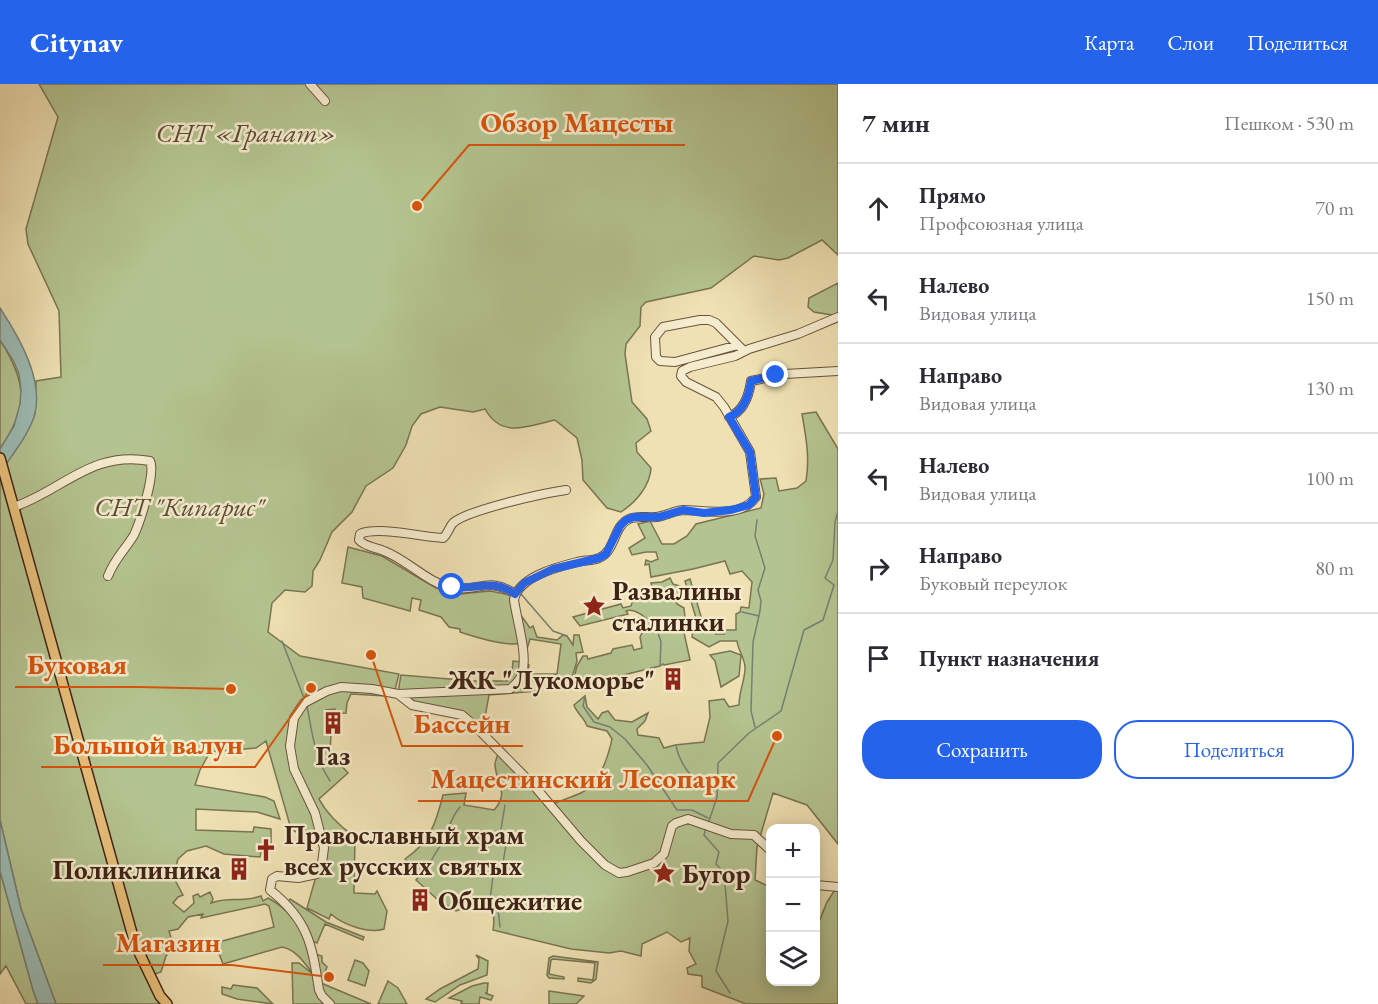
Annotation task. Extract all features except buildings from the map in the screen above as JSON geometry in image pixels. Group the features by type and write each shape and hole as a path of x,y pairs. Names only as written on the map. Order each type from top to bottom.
{"main road":[{"path":"0,458 135,944 160,996 167,1004"}],"street":[{"path":"310,84 325,101"},
{"path":"741,348 716,323 704,319 663,327 655,337 656,357 660,361 675,362 741,348 798,334 838,317"},
{"path":"330,1004 319,990 305,929 270,890 272,879 277,876 298,878 317,874 324,854 315,813 294,769 291,746 294,718 304,703 327,691 341,687 398,694 510,689 522,674 523,662 514,600 515,594 524,583 553,569 599,558 606,554 620,526 626,520 634,517 659,517 683,510 704,513 749,505 756,497 750,452 722,403 716,397 686,382 681,376 685,369 735,356 741,348"},
{"path":"729,417 743,407 750,392 751,381 785,374 838,371"},
{"path":"14,507 35,499 76,473 102,462 150,461 153,466 148,494 134,535 114,561 108,576"},
{"path":"515,594 492,584 464,589 442,584 386,551 364,544 359,540 360,534 384,532 443,538 455,521 480,510 540,494 566,490"},
{"path":"398,694 412,705 462,715 536,788 581,841 605,865 619,873 659,860 664,854 671,830 676,823 688,819 731,834 754,835 766,846"},
{"path":"820,885 838,887"}],"green space":[{"path":"39,84 838,84 838,255 822,240 788,258 779,260 754,256 711,288 646,302 641,307 640,326 626,344 625,354 632,402 647,419 651,431 636,443 637,452 651,468 645,487 632,503 621,512 607,508 583,480 582,460 577,438 555,420 525,427 507,427 499,424 485,409 473,412 440,407 421,414 412,426 406,445 393,468 366,486 352,512 332,532 313,571 312,586 305,592 285,590 272,603 268,632 300,656 399,674 395,690 386,690 385,696 351,694 346,713 336,714 335,709 326,710 331,734 330,753 348,773 319,799 335,820 355,837 354,893 375,894 377,891 387,911 384,929 356,928 331,914 329,919 307,908 324,848 291,829 266,741 256,748 210,752 195,785 265,797 274,801 280,819 257,812 196,809 196,830 253,832 254,827 271,829 271,849 263,847 260,857 224,854 206,846 187,851 178,859 174,874 183,895 173,903 184,912 194,903 193,896 198,894 200,897 210,892 213,899 211,903 261,896 263,901 268,898 276,902 299,927 308,952 322,956 322,962 327,967 321,983 371,1004 293,1004 292,963 299,963 314,975 296,954 282,947 223,964 215,943 274,927 269,906 265,904 201,918 203,914 188,917 178,929 169,931 174,948 166,956 161,972 149,976 167,1004 56,1004 21,909 0,820 0,473 29,428 35,414 36,381 61,377 59,311 28,244 26,229 58,117"},
{"path":"838,283 838,316 814,312 808,307 809,298"},
{"path":"0,340 15,369 20,382 21,394 16,420 0,449"},
{"path":"816,412 838,449 838,844 807,805 773,793 757,847 755,880 766,885 766,986 820,986 820,919 827,902 838,885 838,1004 746,1004 702,987 702,976 688,974 687,968 696,964 689,951 690,938 681,942 667,932 642,944 641,956 621,951 609,953 571,949 493,930 493,914 484,901 456,911 439,901 416,880 420,875 405,859 414,853 431,831 443,795 466,793 464,805 494,810 499,804 502,793 495,765 501,747 553,804 581,793 593,784 608,754 612,739 607,731 587,726 574,705 585,696 587,707 598,719 602,713 608,711 615,720 632,722 648,713 645,721 637,729 638,735 659,738 664,748 704,742 710,717 709,701 724,699 729,707 739,705 745,666 737,641 720,641 709,647 692,637 693,630 712,630 716,634 724,634 724,630 736,630 736,614 740,612 741,607 749,608 752,582 742,571 730,574 725,561 651,577 649,564 645,565 646,560 651,562 658,559 656,552 632,555 629,548 645,538 638,524 650,521 662,544 674,544 687,536 696,524 761,508 764,494 760,479 776,478 779,491 797,488 806,481 808,464 802,414"},
{"path":"348,547 382,556 436,588 460,594 490,591 515,596 515,607 530,628 533,626 537,637 557,640 563,635 567,636 573,645 574,635 579,635 583,652 576,653 577,661 572,677 574,678 583,656 587,656 588,659 611,653 613,649 632,645 634,650 642,648 640,637 642,633 651,630 646,629 645,626 642,627 639,618 646,618 631,610 626,611 628,614 580,626 573,617 621,604 623,608 631,606 634,596 653,592 651,583 662,582 670,578 673,584 680,586 681,595 675,597 677,604 684,608 685,618 678,624 683,628 690,660 663,664 591,685 570,685 571,681 518,681 513,688 538,691 489,695 483,728 460,711 418,707 398,692 401,675 474,681 507,681 512,672 513,661 523,662 521,643 499,643 460,632 460,629 449,627 441,617 419,610 421,600 412,598 410,611 363,598 362,587 342,583","holes":["530,639 561,644 557,674 528,674 529,665 523,662"]},
{"path":"690,579 703,623 698,625 685,581"},
{"path":"730,651 741,655 739,676 721,687 715,661 710,655"},
{"path":"0,871 38,1004 26,1004 6,966 0,974"},
{"path":"290,899 326,922 364,937 363,940 325,924 317,943 312,941 287,903"},
{"path":"476,955 488,961 487,975 460,985 435,1002 426,999 478,969 479,959"},
{"path":"553,956 598,962 596,979 591,983 578,981 578,978 593,980 595,963 553,959 549,974 564,977 564,979 549,978 547,975 549,958"},
{"path":"355,960 363,963 369,971 365,986 348,980"},
{"path":"388,981 398,988 407,1004 378,1004"},
{"path":"488,983 487,993 485,993 493,996 491,1000 480,997 479,1004 464,1004 461,1003 462,1001 449,998 472,986"},
{"path":"233,985 257,988 273,1004 237,999 222,994 222,987 231,989"},
{"path":"549,991 584,996 576,1004 549,1004"}],"water":[{"path":"0,308 15,332 28,360 36,389 36,403 34,417 27,432 0,473 0,449 14,426 21,390 19,374 0,340"},
{"path":"0,820 21,909 56,1004 38,1004 33,990 0,871"}],"waterway":[{"path":"708,824 717,797 718,763 749,733 781,711 804,630 823,620 834,585 825,578 833,560 835,522 838,511"},
{"path":"755,727 751,711 753,642 761,601 758,590 765,568 755,536 757,520"},
{"path":"521,594 553,631 567,636"},
{"path":"742,612 759,616"},
{"path":"648,619 655,624 661,642 660,665"},
{"path":"282,641 304,698"},
{"path":"585,696 583,706 594,722 610,727 625,739 647,765 677,810 692,810 708,818"},
{"path":"307,706 317,754 330,781"},
{"path":"676,746 683,765 704,789 717,789"},
{"path":"500,927 498,909 490,900 494,868 503,863 506,845 500,835 505,805"},
{"path":"428,870 460,807"},
{"path":"706,828 704,835 719,852 716,864 724,872 728,921 716,971 730,993"}],"place":[{"name":"Обзор Мацесты","path":"417,206"},
{"name":"Развалины сталинки","path":"594,606"},
{"name":"Бассейн","path":"371,655"},
{"name":"ЖК \"Лукоморье\"","path":"673,679"},
{"name":"Большой валун","path":"311,688"},
{"name":"Буковая","path":"231,689"},
{"name":"Газ","path":"333,723"},
{"name":"Мацестинский Лесопарк","path":"777,736"},
{"name":"Православный храм всех русских святых","path":"266,850"},
{"name":"Поликлиника","path":"239,869"},
{"name":"Бугор","path":"664,873"},
{"name":"Общежитие","path":"420,900"},
{"name":"Магазин","path":"329,977"}],"route":[{"path":"452,587 464,589 492,584 515,594 524,583 553,569 599,558 606,554 620,526 626,520 634,517 659,517 683,510 704,513 749,505 756,497 750,452 729,417 743,407 750,392 751,381 776,375"}],"park label":[{"name":"СНТ «Гранат»","path":"246,132"},
{"name":"СНТ \"Кипарис\"","path":"179,506"}]}
